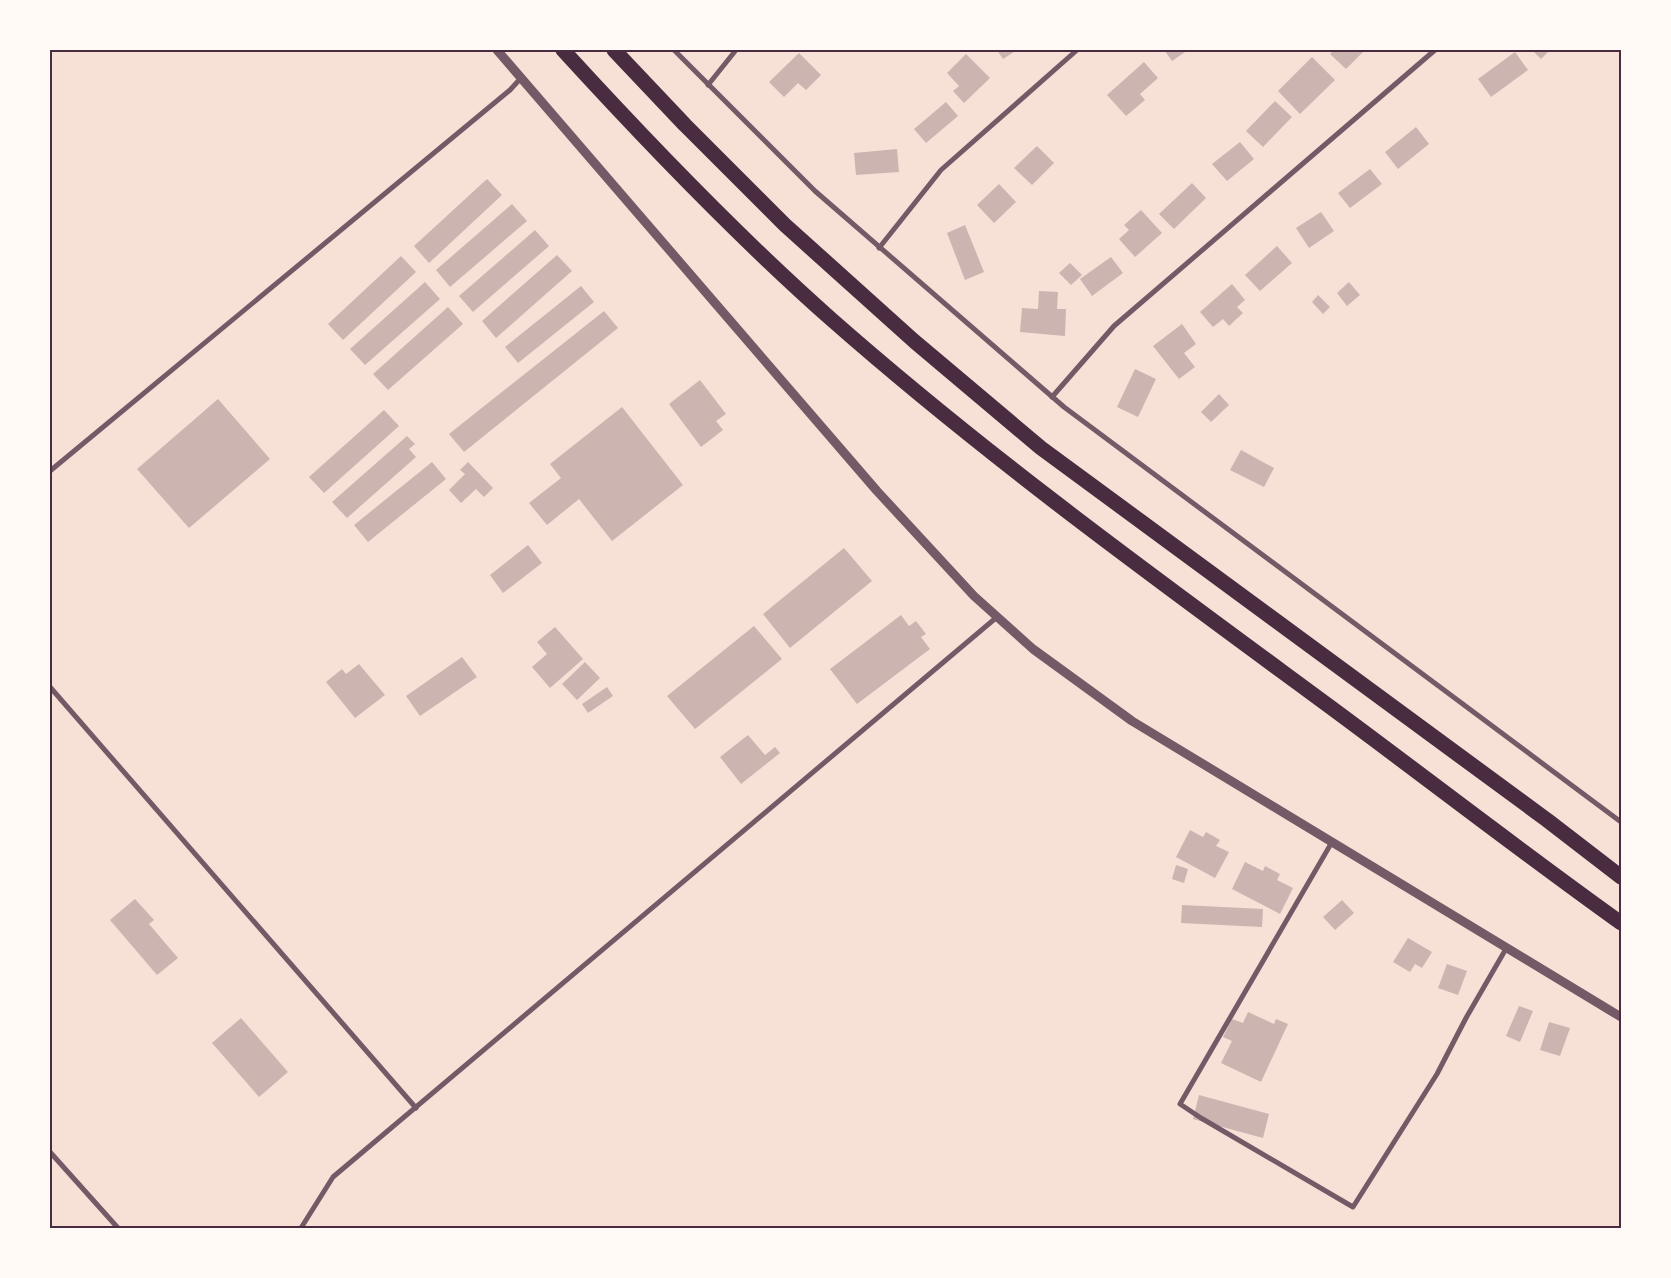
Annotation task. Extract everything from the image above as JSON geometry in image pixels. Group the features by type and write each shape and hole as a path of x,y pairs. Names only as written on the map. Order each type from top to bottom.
{"highway":[{"path":"562,50 633,127 705,199 830,317 946,416 1110,545 1621,923"},
{"path":"614,50 685,125 785,225 914,341 1041,448 1547,820 1621,877"}],"street":[{"path":"497,50 877,491 974,596 1032,649 1132,721 1621,1017"},
{"path":"674,50 815,191 1052,397 1621,822"},
{"path":"708,84 736,50"},
{"path":"879,248 941,170 1078,50"},
{"path":"1052,397 1114,326 1435,50"},
{"path":"50,472 502,96 521,78"},
{"path":"301,1228 334,1177 997,617"},
{"path":"50,687 416,1108"},
{"path":"1332,842 1180,1104 1201,1118 1353,1207 1437,1074 1466,1018 1507,948"},
{"path":"50,1152 118,1228"}],"building":[{"path":"997,50 1017,50 1003,59"},
{"path":"1164,50 1188,50 1172,61"},
{"path":"1334,50 1365,50 1346,69 1330,54"},
{"path":"1532,50 1550,50 1541,59"},
{"path":"1515,52 1528,70 1491,97 1478,79"},
{"path":"799,53 821,75 806,90 798,83 784,97 769,82"},
{"path":"966,54 990,78 964,103 953,91 959,86 947,73"},
{"path":"1312,57 1335,80 1300,114 1278,91"},
{"path":"1144,62 1158,78 1140,94 1145,100 1126,116 1107,95"},
{"path":"1275,101 1292,117 1263,147 1246,131"},
{"path":"946,102 958,116 926,143 914,129"},
{"path":"1416,127 1429,144 1398,169 1385,152"},
{"path":"1240,142 1254,159 1227,181 1212,164"},
{"path":"1037,146 1054,163 1032,185 1014,168"},
{"path":"897,149 899,172 856,175 854,153"},
{"path":"1370,169 1382,184 1350,208 1338,193"},
{"path":"487,179 502,195 429,263 414,246"},
{"path":"1192,183 1206,198 1174,229 1159,214"},
{"path":"999,184 1016,202 994,223 977,205"},
{"path":"512,204 527,221 450,287 436,270"},
{"path":"1141,210 1162,233 1135,257 1119,239 1129,230 1124,225"},
{"path":"1321,212 1334,231 1309,248 1296,228"},
{"path":"965,225 984,272 965,280 947,233"},
{"path":"535,230 549,246 473,312 459,296"},
{"path":"1277,246 1292,263 1260,291 1245,275"},
{"path":"557,255 572,271 496,338 482,321"},
{"path":"401,256 416,272 343,340 328,324"},
{"path":"1111,257 1123,273 1092,296 1080,279"},
{"path":"1070,263 1082,275 1071,285 1059,273"},
{"path":"425,282 440,299 365,365 350,349"},
{"path":"1349,282 1360,295 1347,306 1337,293"},
{"path":"1232,284 1245,300 1237,307 1243,313 1229,326 1223,319 1213,327 1200,312"},
{"path":"581,286 594,302 518,363 505,347"},
{"path":"1039,291 1058,292 1057,309 1066,309 1065,336 1020,332 1022,308 1038,309"},
{"path":"1318,295 1330,307 1323,314 1312,302"},
{"path":"448,307 463,324 388,390 373,374"},
{"path":"604,311 618,328 464,452 449,434"},
{"path":"1182,324 1196,344 1184,353 1195,367 1179,379 1153,346"},
{"path":"1135,369 1156,379 1138,417 1117,407"},
{"path":"700,380 726,414 716,421 723,430 701,447 669,404"},
{"path":"1219,394 1229,405 1211,422 1201,412"},
{"path":"218,399 270,459 189,528 137,469"},
{"path":"622,407 683,485 612,541 579,499 547,525 529,503 561,478 550,464"},
{"path":"384,410 399,426 324,493 309,477"},
{"path":"407,436 415,444 409,449 416,457 347,518 332,502"},
{"path":"1241,450 1274,468 1264,487 1230,470"},
{"path":"432,462 446,479 368,542 354,525"},
{"path":"468,462 493,488 484,497 476,489 461,503 449,490 465,474 460,470"},
{"path":"528,545 542,563 503,593 490,575"},
{"path":"844,548 872,581 790,648 763,614"},
{"path":"901,615 909,626 916,621 926,634 921,637 930,649 857,704 830,669"},
{"path":"754,626 782,659 695,729 667,696"},
{"path":"555,627 583,659 550,688 532,667 547,654 537,642"},
{"path":"462,657 477,677 420,716 406,696"},
{"path":"585,662 600,678 577,700 562,684"},
{"path":"359,664 385,695 355,718 326,682 342,669 346,674"},
{"path":"607,687 613,696 588,713 582,704"},
{"path":"748,735 765,755 775,747 780,753 741,784 720,757"},
{"path":"1190,830 1203,837 1206,832 1220,840 1216,846 1229,852 1215,878 1176,857"},
{"path":"1245,862 1263,871 1265,866 1280,874 1277,880 1293,888 1280,914 1232,889"},
{"path":"1176,865 1188,869 1184,883 1172,879"},
{"path":"135,899 154,920 149,924 178,958 157,975 110,920"},
{"path":"1342,900 1354,913 1335,930 1323,917"},
{"path":"1182,905 1263,909 1262,927 1181,923"},
{"path":"1408,938 1432,952 1422,968 1415,964 1410,972 1393,962"},
{"path":"1447,964 1467,971 1458,995 1438,988"},
{"path":"1519,1006 1533,1011 1520,1042 1506,1036"},
{"path":"1248,1012 1274,1024 1276,1019 1288,1024 1261,1082 1221,1063 1232,1041 1223,1037 1232,1019 1243,1023"},
{"path":"241,1018 288,1072 259,1097 212,1043"},
{"path":"1549,1022 1570,1028 1560,1056 1540,1050"},
{"path":"1199,1095 1269,1114 1263,1138 1193,1119"}]}
